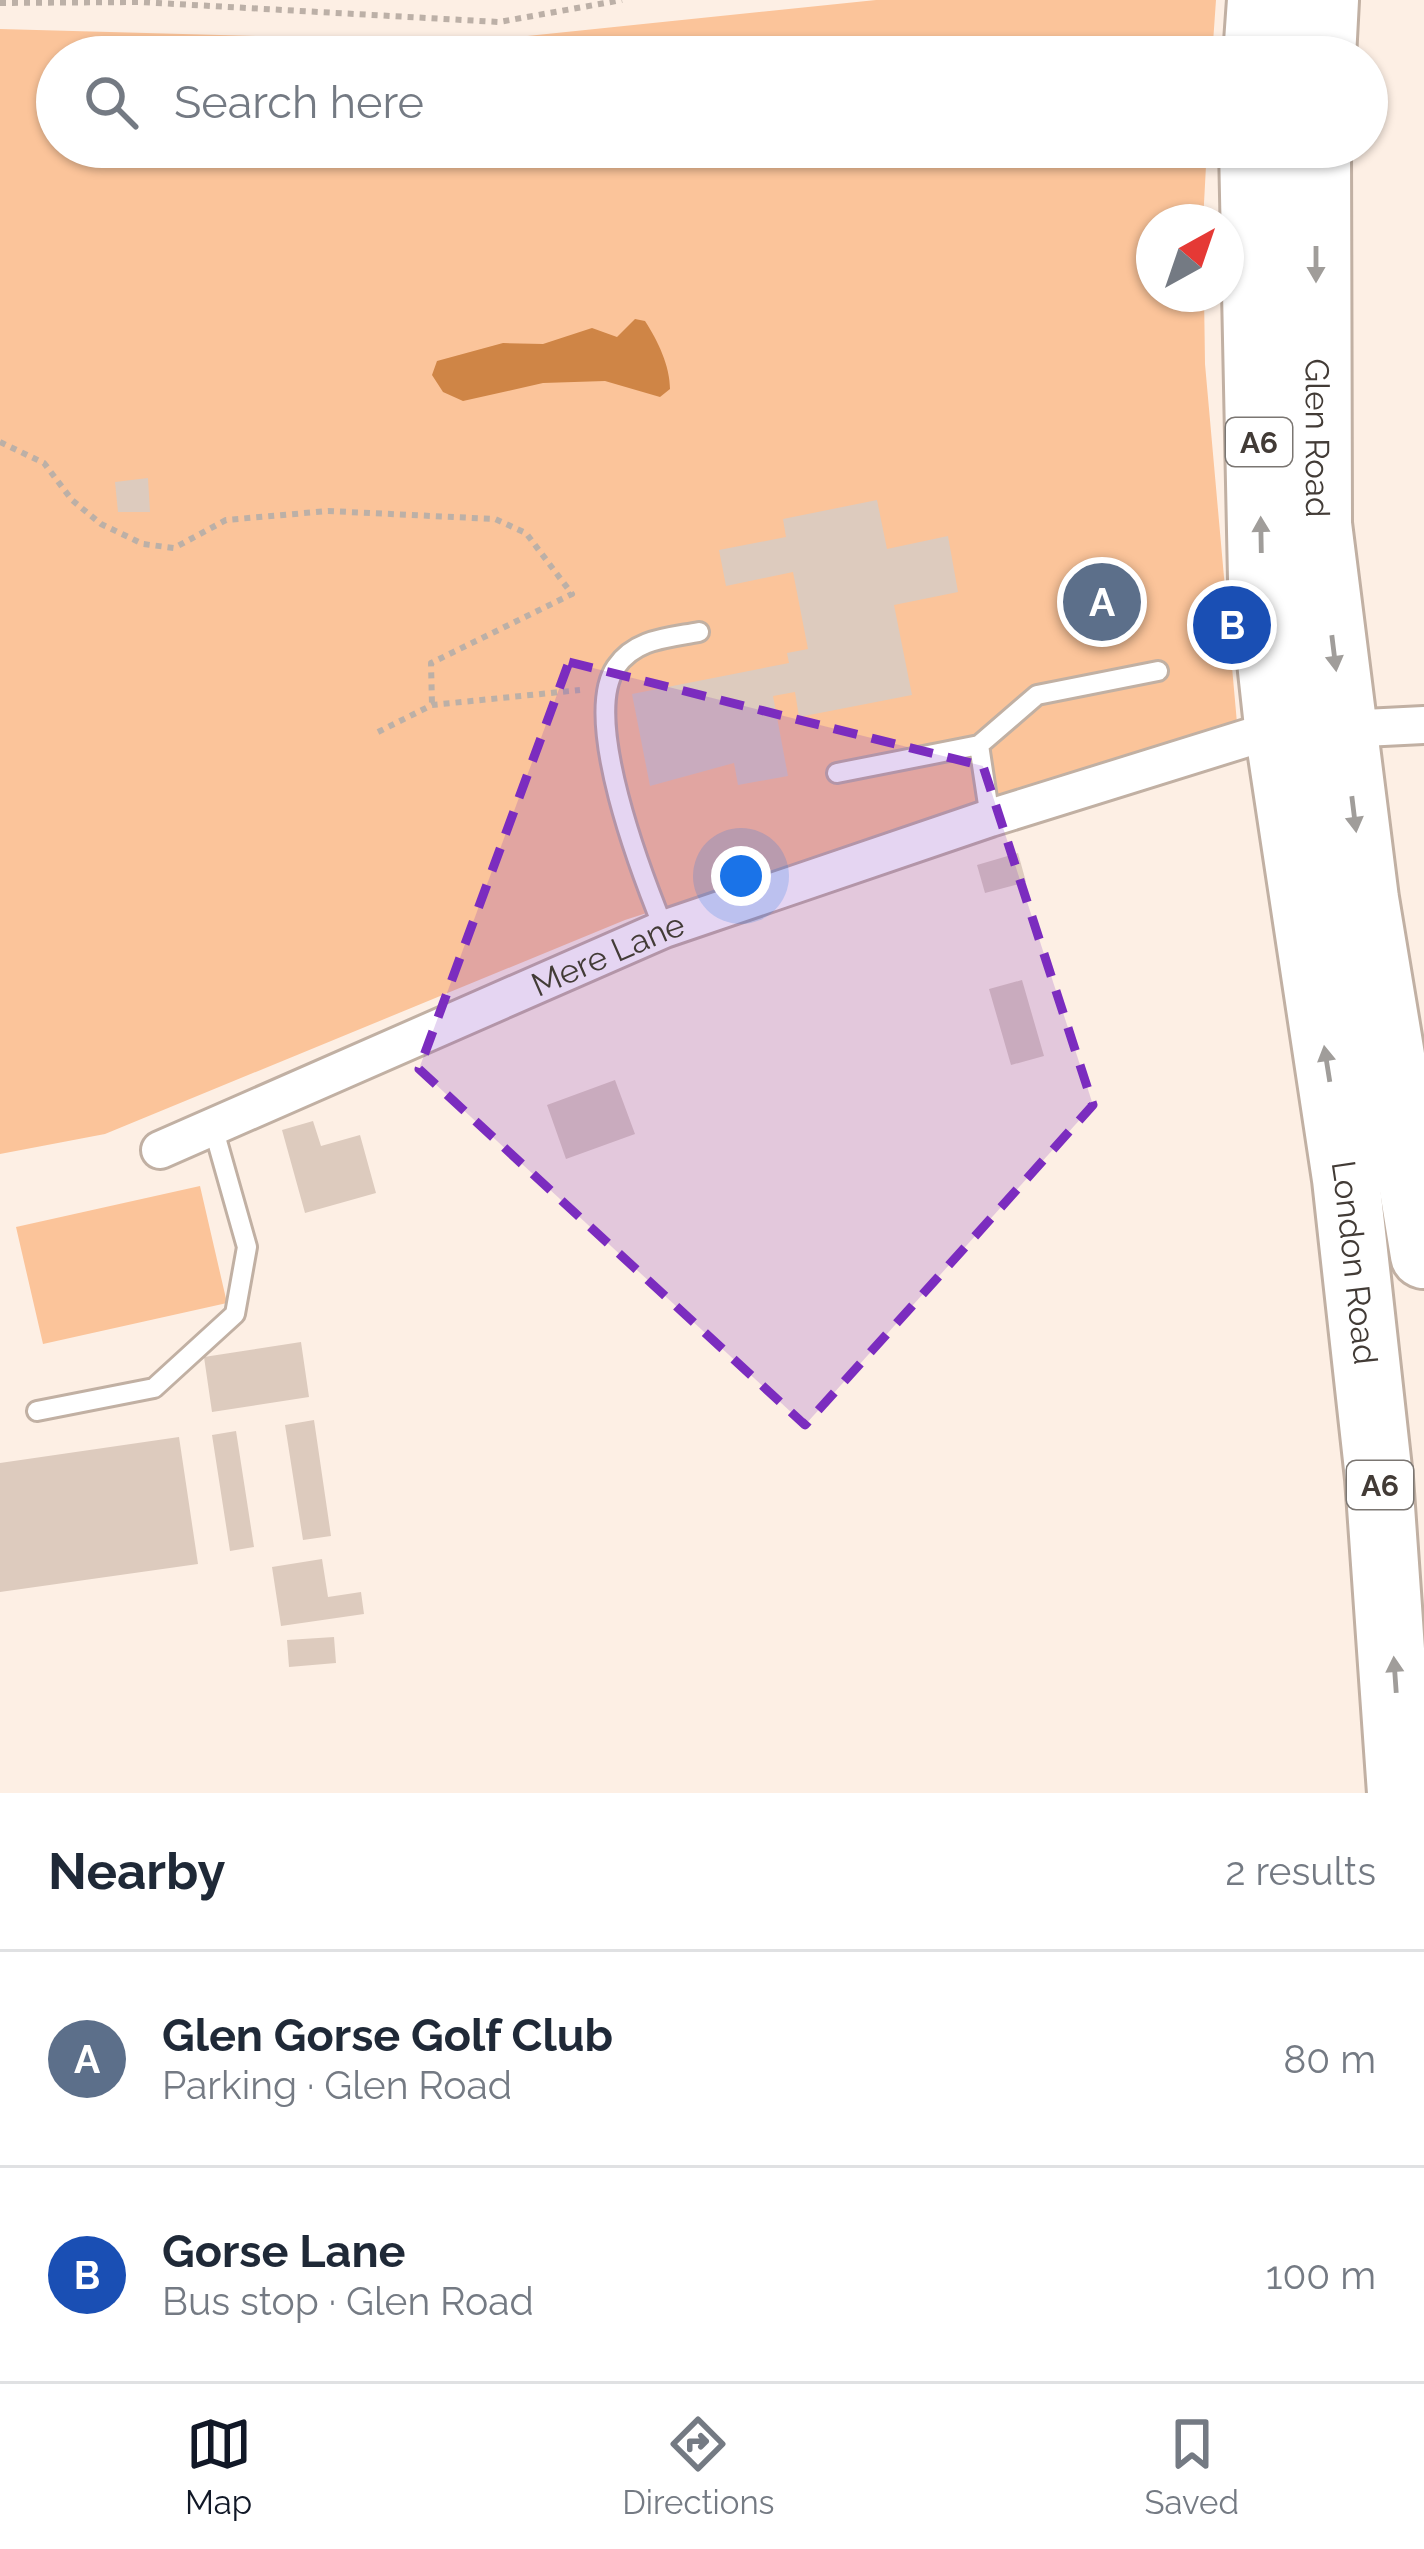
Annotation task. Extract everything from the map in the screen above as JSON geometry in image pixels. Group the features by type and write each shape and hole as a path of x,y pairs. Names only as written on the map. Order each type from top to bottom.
{"highway":[{"path":"1259,36 1261,0"},
{"path":"1323,36 1325,0"},
{"name":"Glen Road","path":"1252,168 1262,579 1279,735"},
{"name":"Glen Road","path":"1317,168 1318,524 1343,729"},
{"name":"London Road","path":"1343,729 1365,899 1424,1255"},
{"name":"London Road","path":"1279,735 1346,1179 1379,1478 1401,1793"}],"street":[{"name":"Mere Lane","path":"160,1150 664,929 990,818 1263,733 1424,725"}],"lane":[{"path":"664,929 637,862 603,710 614,669 640,643 699,632"},
{"path":"837,773 979,745 1036,695 1158,671"},
{"path":"979,745 990,818"},
{"path":"38,1411 154,1388 235,1314 247,1247 213,1127"}],"path":[{"path":"0,3 140,2 499,22 622,0"},
{"path":"0,442 44,463 73,500 101,524 143,544 174,548 226,520 328,511 495,519 526,533 572,594 431,663 432,705"},
{"path":"378,733 432,705 584,690"}],"highlighted area":[{"path":"569,662 983,766 1093,1105 805,1425 419,1069"}],"shaded area":[{"path":"876,0 1216,0 1213,36 528,36"},
{"path":"0,29 253,36 36,36 36,168 1206,168 1204,204 1136,204 1136,312 1204,312 1237,723 625,920 105,1134 0,1154"},
{"path":"635,319 645,321 666,363 670,389 660,397 605,381 543,383 463,401 443,392 432,375 437,361 503,343 543,344 592,328 617,337"},
{"path":"200,1186 227,1303 43,1344 16,1227"}],"building":[{"path":"148,478 150,512 118,512 115,482"},
{"path":"877,500 887,549 948,536 958,592 894,605 912,695 799,717 795,692 773,696 788,776 738,785 734,763 650,786 632,694 789,663 787,653 808,649 793,572 726,586 719,550 786,537 783,519"},
{"path":"1018,853 1026,882 985,893 977,865"},
{"path":"1022,980 1044,1056 1011,1065 989,989"},
{"path":"615,1080 635,1134 566,1159 547,1105"},
{"path":"313,1121 321,1146 360,1135 376,1193 305,1213 282,1130"},
{"path":"301,1342 309,1397 212,1412 204,1357"},
{"path":"314,1420 331,1536 303,1540 285,1425"},
{"path":"236,1431 254,1547 230,1551 212,1435"},
{"path":"179,1437 198,1564 0,1592 0,1463"},
{"path":"322,1559 328,1597 361,1592 364,1614 281,1626 272,1567"},
{"path":"334,1637 336,1663 289,1667 287,1640"}],"place":[{"name":"Glen Gorse Golf Club","path":"1102,602"},
{"name":"Gorse Lane","path":"1232,625"}]}
